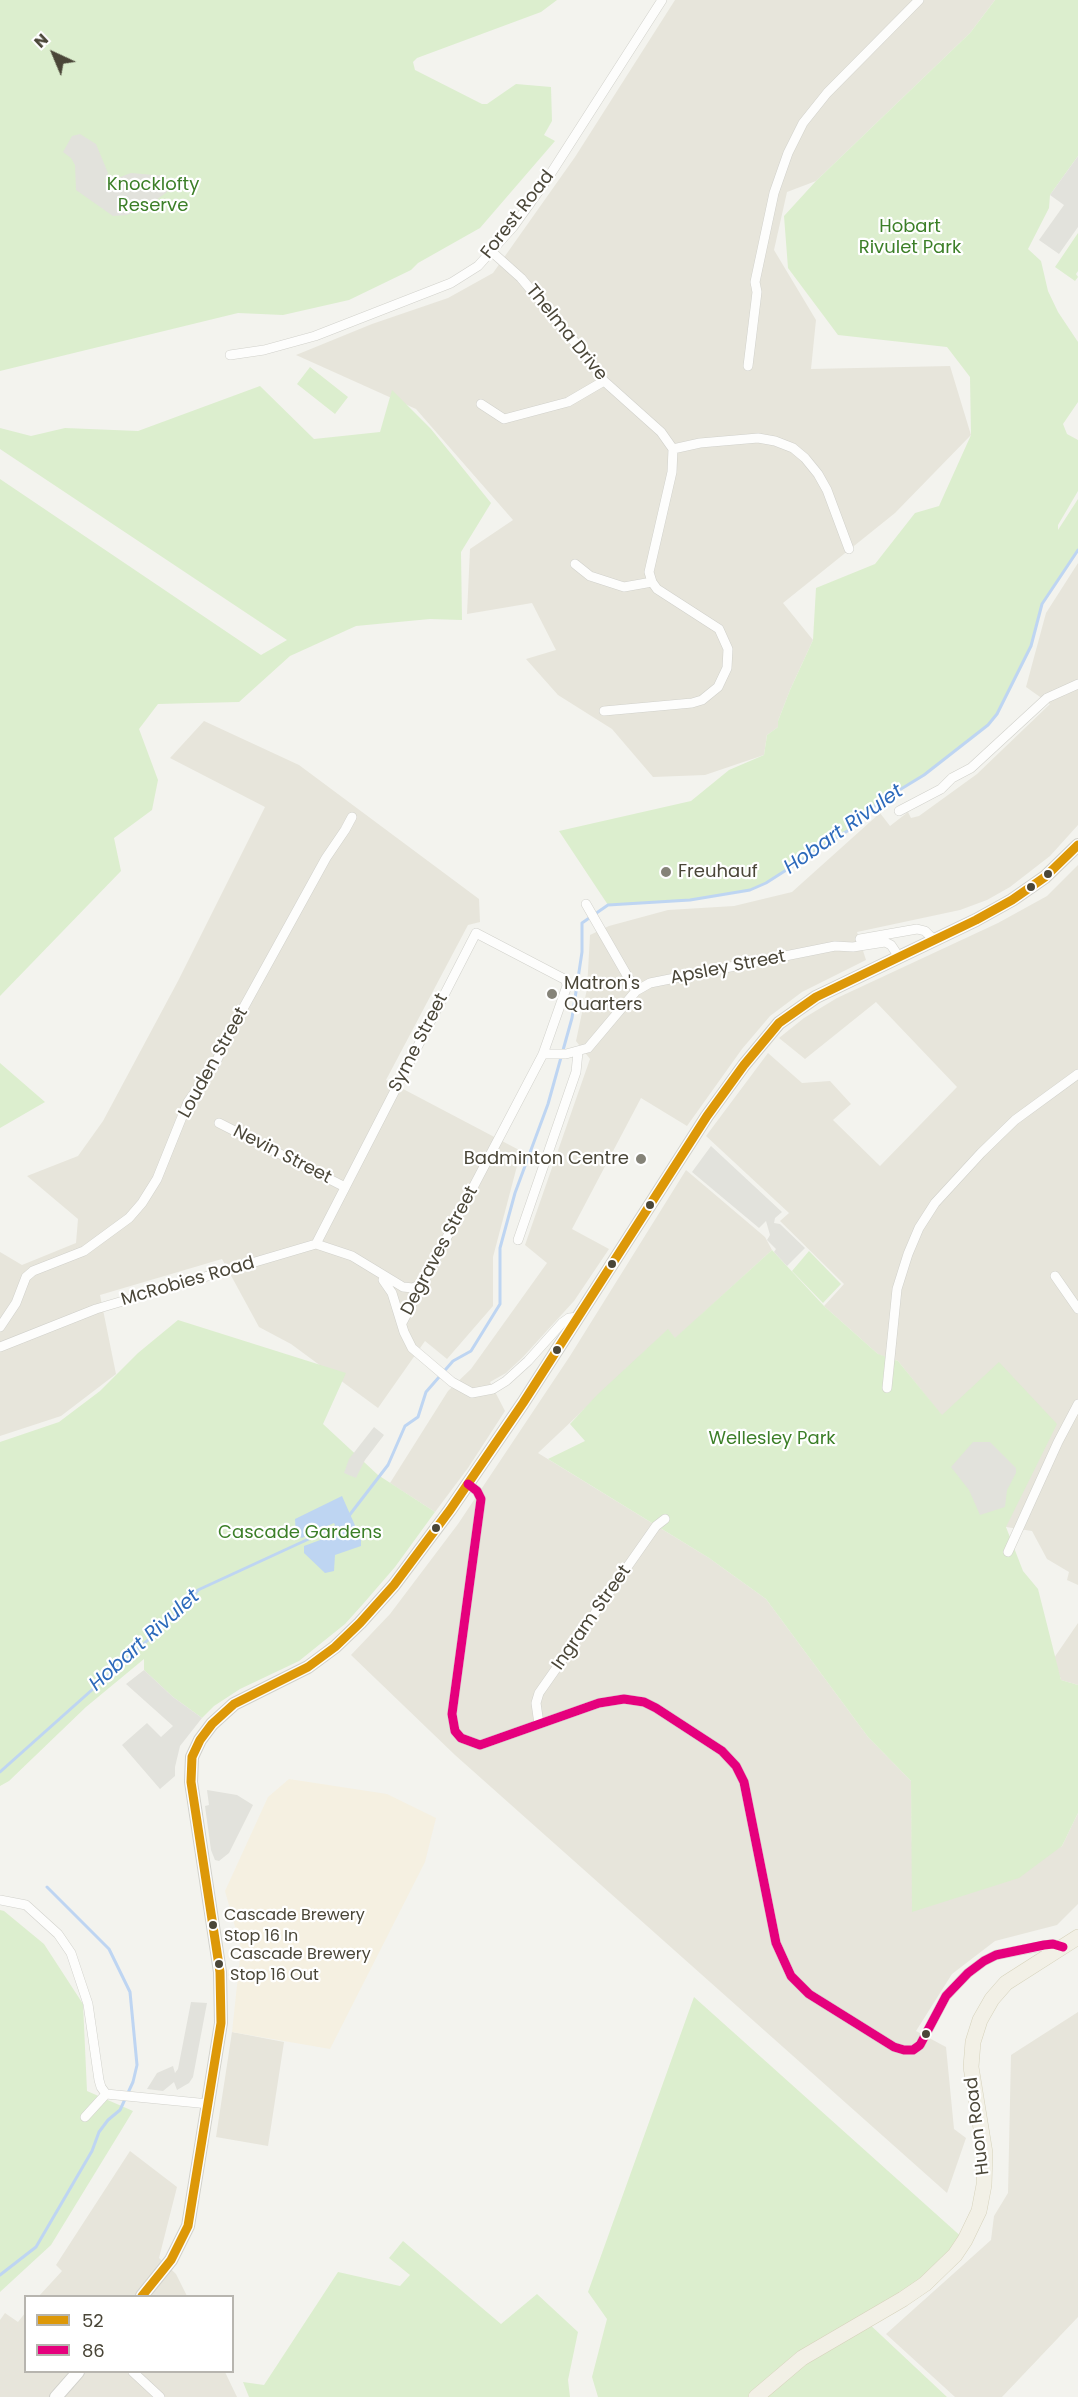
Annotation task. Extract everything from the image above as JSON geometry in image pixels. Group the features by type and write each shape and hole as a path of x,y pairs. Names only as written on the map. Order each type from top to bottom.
{"main road":[{"name":"Huon Road","path":"756,2397 802,2358 925,2284 955,2255 965,2241 979,2211 984,2185 985,2153 971,2067 976,2031 986,2008 1006,1983 1078,1937"}],"street":[{"name":"Forest Road","path":"230,355 264,350 315,336 464,276 492,252 520,218 568,148 662,0"},
{"path":"748,366 757,292 754,282 774,193 788,153 803,123 827,93 919,0"},
{"name":"Thelma Drive","path":"492,252 521,278 588,358 604,381 661,432 673,449"},
{"path":"481,404 504,419 568,402 604,381"},
{"path":"604,711 692,703 702,700 718,687 727,668 728,649 719,629 667,597 652,582 649,572 672,472 673,449 700,443 750,438 775,441 793,448 818,474 827,490 849,549"},
{"path":"575,564 590,576 624,587 652,582"},
{"path":"899,811 940,789 952,778 971,768 1047,698 1078,684"},
{"name":"Louden Street","path":"0,1327 16,1303 26,1277 33,1271 84,1251 129,1218 142,1203 157,1179 188,1102 214,1066 234,1025 326,858 352,817"},
{"path":"143,2295 171,2260 188,2226 221,2023 222,1997 210,1899 190,1770 194,1751 206,1731 227,1710 243,1699 308,1667 348,1636 394,1585 468,1484 579,1317 707,1116 772,1031 797,1008 816,997 1012,900 1045,877 1078,845"},
{"path":"543,1053 578,1052 596,1042 636,991 588,908"},
{"name":"Apsley Street","path":"636,991 650,983 917,928 925,931 934,940"},
{"name":"Syme Street","path":"316,1244 476,933 567,982"},
{"name":"Apsley Street","path":"835,946 853,947 885,942 891,945 899,957"},
{"name":"Degraves Street","path":"402,1323 543,1053 567,982"},
{"path":"518,1240 576,1072 578,1052"},
{"path":"887,1388 897,1289 908,1254 935,1203 1015,1120 1078,1074"},
{"name":"Nevin Street","path":"219,1123 345,1187"},
{"path":"316,1244 352,1256 403,1287 413,1288 425,1282"},
{"name":"McRobies Road","path":"0,1347 96,1309 316,1244"},
{"path":"376,1272 389,1287 412,1348 452,1382 472,1393 493,1389 517,1372 562,1323 569,1318 579,1317"},
{"path":"1055,1276 1078,1309"},
{"path":"1008,1552 1058,1442 1078,1404"},
{"path":"468,1484 480,1496 480,1507 452,1714 453,1724 462,1738 480,1745 598,1703 624,1699 656,1708 722,1751 731,1760 744,1782 776,1943 791,1976 809,1994 894,2047 913,2050 920,2045 946,1996 968,1973 984,1961 996,1955 1053,1944 1063,1947"},
{"name":"Ingram Street","path":"539,1724 536,1703 539,1694 656,1526 665,1519"},
{"path":"0,1900 26,1905 51,1927 68,1947 88,2004 99,2080 106,2094"},
{"path":"106,2094 209,2104"},
{"path":"85,2117 106,2094"},
{"path":"56,2397 77,2373"},
{"path":"134,2373 160,2397"}],"shaded area":[{"path":"675,0 995,0 970,33 816,181 787,192 774,250 816,320 811,369 950,366 971,435 895,513 783,603 813,640 790,690 778,721 778,727 767,735 764,755 705,775 653,777 612,729 558,695 526,659 556,650 532,603 467,614 470,549 513,520 416,409 296,355 372,324 448,298 493,273 575,157"},
{"path":"80,134 96,144 108,173 104,183 131,173 165,176 167,192 148,206 127,215 113,216 76,190 75,165 71,158 63,152 72,136"},
{"path":"1078,156 1078,227 1059,254 1039,240 1064,205 1050,195"},
{"path":"1078,563 1078,825 1050,856 1010,887 987,900 960,910 857,932 866,960 802,992 770,1016 742,1049 687,1126 641,1098 572,1229 609,1249 574,1301 523,1357 506,1373 490,1382 505,1411 468,1468 435,1512 390,1483 448,1391 471,1369 547,1263 525,1245 590,1059 576,1041 587,989 590,935 609,926 668,910 734,906 792,892 880,813 890,826 908,812 911,818 919,816 977,774 1050,704 1026,687 1046,613"},
{"path":"204,721 299,765 479,899 480,922 468,925 386,1080 521,1151 493,1257 493,1306 447,1359 425,1341 378,1408 291,1344 259,1327 222,1259 100,1295 116,1374 61,1416 0,1436 0,1252 22,1265 76,1243 78,1219 27,1176 78,1156 103,1121 178,981 265,807 170,758"},
{"path":"1078,865 1078,1585 1067,1580 1069,1572 1047,1559 1032,1531 1006,1527 942,1416 898,1361 879,1355 824,1306 844,1284 780,1221 789,1213 706,1136 768,1053 802,1083 830,1081 851,1104 833,1120 880,1166 957,1087 876,1002 805,1059 779,1038 804,1018 837,998 998,923 1047,896"},
{"path":"711,1146 782,1212 775,1218 774,1223 780,1224 805,1248 787,1266 767,1240 770,1235 766,1221 759,1228 692,1172"},
{"path":"686,1170 765,1237 772,1250 675,1339 668,1330 538,1453 709,1558 766,1599 868,1737 911,1781 913,1911 1062,1846 1078,1813 1078,1904 1057,1925 995,1941 952,1974 916,2031 946,2047 954,2129 966,2138 947,2193 455,1755 351,1655 390,1614 458,1524 570,1356"},
{"path":"374,1427 384,1435 365,1460 356,1478 344,1473 349,1459"},
{"path":"973,1442 990,1442 1016,1468 1016,1473 1007,1490 1005,1507 980,1515 969,1490 951,1467"},
{"path":"1078,1623 1078,1685 1061,1680 1054,1658"},
{"path":"144,1670 173,1697 202,1718 180,1746 175,1776 160,1789 122,1745 147,1723 161,1737 173,1726 126,1684"},
{"path":"289,1779 387,1794 436,1818 425,1862 330,2049 232,2032 241,1948 225,1891 268,1797"},
{"path":"207,1790 237,1795 253,1805 229,1853 219,1861 215,1860 211,1850 205,1806 209,1805"},
{"path":"191,2002 207,2003 193,2077 189,2083 177,2090 174,2082 163,2091 147,2089 157,2073 173,2066 175,2073 178,2069"},
{"path":"1078,2012 1078,2317 1002,2397 955,2397 886,2334 991,2240 994,2216 1008,2193 1011,2055"},
{"path":"232,2032 284,2042 268,2146 216,2137"},
{"path":"130,2151 177,2187 159,2258 176,2274 186,2295 40,2295 62,2271 56,2265"},
{"path":"5,2313 18,2322 24,2314 24,2373 225,2373 237,2397 0,2397 0,2320"}],"green space":[{"name":"Knocklofty Reserve","path":"0,0 557,0 541,12 417,58 413,62 415,70 482,104 487,104 516,84 551,87 552,121 544,135 555,141 480,228 418,263 411,270 349,300 283,315 238,313 0,371"},
{"name":"Hobart Rivulet Park","path":"995,0 1078,0 1078,156 1050,195 1049,208 1028,249 1041,261 1048,291 1058,312 1078,342 1078,402 1063,424 1067,434 1078,440 1078,491 1058,525 1058,530 1078,499 1078,550 1042,604 1031,646 997,714 988,725 924,775 878,803 852,828 815,853 766,883 750,890 690,900 608,905 559,831 691,801 729,770 764,755 767,735 778,727 778,721 790,690 813,640 816,588 875,564 915,513 939,506 971,435 970,377 947,347 838,335 788,268 784,216 816,181 970,33"},
{"path":"1078,233 1078,271 1076,274 1078,277 1075,281 1055,267"},
{"path":"310,367 348,397 335,414 297,384"},
{"path":"260,386 314,439 380,432 392,390 431,429 491,503 461,552 462,620 430,619 356,626 290,656 239,702 158,704 139,729 158,780 152,810 114,838 121,871 0,996 0,479 261,655 287,640 0,449 0,428 31,436 65,428 138,431"},
{"path":"0,1063 45,1102 0,1128"},
{"name":"Wellesley Park","path":"772,1250 824,1306 878,1354 898,1361 942,1415 999,1362 1057,1424 1006,1527 1023,1571 1038,1589 1061,1680 1078,1685 1078,1813 1062,1846 1019,1878 912,1912 911,1781 868,1737 766,1599 709,1558 548,1459 585,1441 570,1424 597,1395 668,1329 675,1338"},
{"path":"809,1251 841,1284 823,1303 792,1271"},
{"name":"Cascade Gardens","path":"178,1320 346,1373 323,1424 378,1475 435,1512 395,1567 345,1624 299,1661 240,1689 214,1706 202,1718 173,1697 144,1670 144,1659 86,1707 9,1781 0,1786 0,1442 59,1422 100,1391 138,1353"},
{"path":"0,1910 44,1944 83,2004 87,2091 133,2111 51,2245 0,2292"},
{"path":"694,1997 965,2240 955,2255 866,2321 947,2397 598,2397 592,2377 607,2319 588,2292"},
{"path":"403,2241 501,2324 537,2294 578,2332 568,2380 570,2397 249,2397 243,2382 264,2385 338,2272 400,2286 410,2275 389,2258"}],"water":[{"path":"342,1496 361,1539 361,1546 335,1555 334,1571 325,1573 304,1553 304,1546 339,1533 334,1523 302,1538 296,1535 295,1519"}],"waterway":[{"name":"Hobart Rivulet","path":"348,1517 388,1465 405,1426 418,1417 426,1392 453,1361 471,1351 500,1304 500,1248 515,1193 548,1104 572,1018 582,952 582,923 608,905 690,900 750,890 766,883 852,828 878,803 924,775 988,725 997,714 1031,646 1042,604 1078,550"},
{"name":"Hobart Rivulet","path":"0,1772 186,1606 198,1590 339,1525"},
{"name":"Hobart Rivulet","path":"0,2275 36,2247 92,2151 99,2132 120,2110 133,2082 137,2065 130,1992 109,1949 47,1887"}],"transit line":[{"name":"52","path":"143,2295 171,2260 188,2226 221,2023 220,1972 191,1782 192,1757 200,1740 212,1724 234,1704 308,1667 335,1647 394,1585 450,1510 523,1403 707,1116 744,1065 779,1023 816,997 976,920 1012,900 1045,877 1078,845"},
{"name":"86","path":"468,1484 477,1491 481,1499 452,1714 455,1731 461,1738 480,1745 599,1703 624,1699 644,1702 656,1708 722,1751 736,1766 744,1782 776,1943 791,1976 809,1994 894,2047 913,2050 920,2045 946,1996 968,1973 984,1961 996,1955 1044,1945 1053,1944 1063,1947"}],"place":[{"name":"Freuhauf","path":"666,872"},
{"name":"Matron's Quarters","path":"552,994"},
{"name":"Badminton Centre","path":"641,1159"},
{"name":"Cascade Brewery Stop 16 In","path":"213,1925"},
{"name":"Cascade Brewery Stop 16 Out","path":"219,1964"}]}
